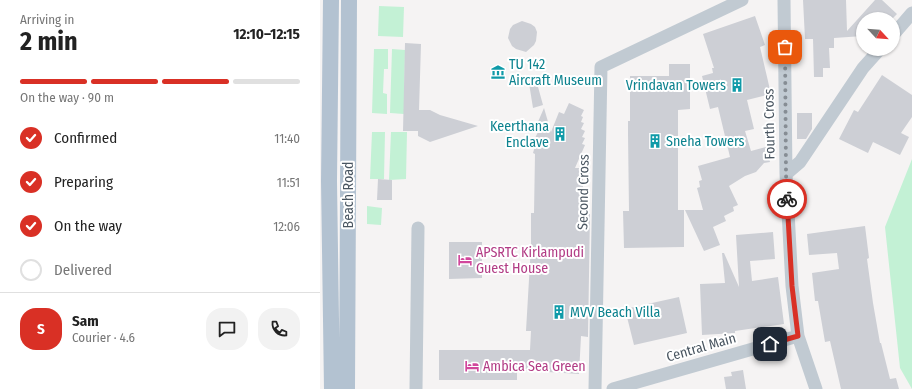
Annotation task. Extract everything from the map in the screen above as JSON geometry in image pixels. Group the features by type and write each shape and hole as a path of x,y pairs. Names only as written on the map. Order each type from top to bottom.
{"main road":[{"name":"Beach Road","path":"331,0 329,181 332,389"},
{"name":"Beach Road","path":"347,389 348,0"}],"street":[{"name":"Second Cross","path":"595,389 601,67 742,0"},
{"name":"Fourth Cross","path":"784,0 786,174 792,286 798,336 816,389"},
{"path":"900,27 912,13"},
{"path":"786,174 800,162 863,68 874,56"},
{"path":"416,389 418,228"},
{"name":"Central Main","path":"613,389 798,336"}],"green space":[{"path":"379,6 404,7 403,37 378,36"},
{"path":"374,49 388,49 388,69 384,69 383,93 387,94 387,114 372,113"},
{"path":"392,49 405,50 404,114 390,113"},
{"path":"372,132 385,132 384,179 370,179"},
{"path":"391,132 407,132 406,179 389,180"},
{"path":"912,159 912,389 900,368 885,227"},
{"path":"367,206 382,208 381,225 367,224"}],"building":[{"path":"803,0 846,0 847,31 856,21 856,36 834,38 834,48 829,48 830,68 823,68 823,77 814,77 813,39 805,39"},
{"path":"875,0 882,0 895,12 864,12"},
{"path":"755,16 765,45 760,47 771,94 747,100 754,129 745,131 751,151 766,147 770,162 764,163 756,172 745,176 729,186 738,205 733,207 734,211 724,216 726,221 713,227 720,245 704,251 685,210 703,210 697,188 700,187 699,181 702,180 698,166 730,157 718,107 710,109 702,76 713,73 712,68 714,68 703,34"},
{"path":"522,21 531,24 535,27 537,32 534,45 526,52 512,46 508,38 510,29 513,25"},
{"path":"405,43 421,44 419,110 430,110 440,115 478,126 430,142 418,136 418,131 403,131"},
{"path":"669,64 690,64 690,109 678,110 678,210 684,210 684,247 624,248 623,211 629,211 628,121 630,121 630,76 669,76"},
{"path":"882,75 912,95 912,117 901,133 909,137 900,155 873,142 868,153 839,139 854,110 858,112"},
{"path":"535,76 543,105 533,108 528,77"},
{"path":"569,103 584,110 581,116 583,117 581,122 584,123 581,129 585,131 582,137 585,138 582,144 585,145 575,168 583,168 583,214 590,214 588,337 581,336 579,374 517,370 517,380 439,380 439,350 530,350 531,331 526,331 531,245 531,213 534,213 535,154 533,153 537,139 535,138 538,132 534,131 544,108 551,132 559,112 564,114"},
{"path":"797,113 812,113 812,129 806,139 797,139"},
{"path":"378,179 392,180 392,200 377,200"},
{"path":"865,226 869,258 867,259 880,343 890,379 896,378 899,389 841,389 830,341 825,342 818,301 815,301 812,273 839,269 837,253 809,255 807,234"},
{"path":"773,232 775,259 750,261 752,281 778,277 784,324 735,331 735,333 702,335 700,284 725,283 722,253 724,253 739,287 736,235"},
{"name":"APSRTC Kirlampudi Guest House","path":"449,242 482,242 482,278 449,279"},
{"path":"679,297 687,333 634,345 625,309"},
{"path":"743,370 746,389 726,389 724,377 732,376 731,372"}],"way so far":[{"path":"785,47 787,199"}],"place":[{"name":"TU 142 Aircraft Museum","path":"498,72"},
{"name":"Vrindavan Towers","path":"737,85"},
{"name":"Keerthana Enclave","path":"560,134"},
{"name":"Sneha Towers","path":"655,141"},
{"name":"APSRTC Kirlampudi Guest House","path":"465,260"},
{"name":"MVV Beach Villa","path":"559,312"},
{"name":"Ambica Sea Green","path":"472,366"}],"route":[{"path":"770,344 798,336 792,286 787,199"}]}
